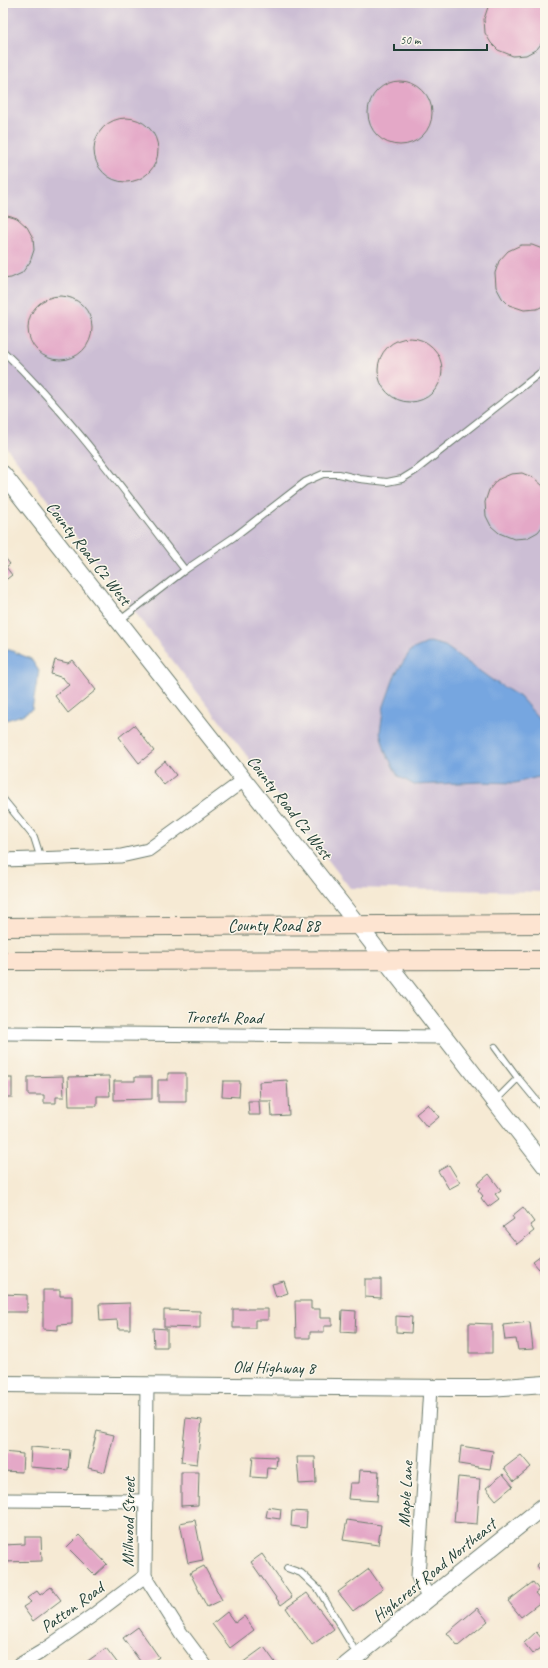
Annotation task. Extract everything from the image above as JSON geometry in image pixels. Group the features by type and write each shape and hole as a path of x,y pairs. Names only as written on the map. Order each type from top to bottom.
{"main road":[{"name":"County Road 88","path":"3,927 545,924"},
{"name":"County Road 88","path":"3,961 545,960"}],"street":[{"name":"County Road C2 West","path":"3,474 358,924 545,1166"},
{"path":"3,860 120,856 148,850 244,780"},
{"name":"Troseth Road","path":"3,1033 445,1037"},
{"name":"Old Highway 8","path":"3,1384 430,1388 489,1388 545,1384"},
{"name":"Millwood Street","path":"147,1385 145,1576 181,1633 205,1665"},
{"name":"Maple Lane","path":"429,1599 418,1577 430,1388"},
{"path":"3,1500 146,1501"},
{"name":"Highcrest Road Northeast","path":"352,1660 545,1505"},
{"name":"Patton Road","path":"19,1665 84,1622 145,1576"}],"lane":[{"path":"3,351 33,380 90,446 185,570"},
{"path":"119,621 185,570 234,537 305,482 323,474 339,474 360,479 387,482 402,479 415,471 545,369"},
{"path":"3,799 34,837 41,859"},
{"path":"495,1047 541,1106"},
{"path":"495,1101 518,1078"},
{"path":"287,1568 301,1573 319,1590 352,1660"}],"shaded area":[{"path":"3,3 545,3 545,892 350,888 3,443"}],"water":[{"path":"430,642 445,646 492,680 520,697 542,722 545,732 545,767 542,776 515,783 481,782 414,785 398,776 385,751 380,732 384,706 395,675 411,650"},
{"path":"3,650 10,650 31,659 39,671 32,709 22,715 3,721"}],"building":[{"path":"491,3 542,3 545,8 545,39 537,49 526,55 513,56 498,50 491,43 485,33 484,19"},
{"path":"394,81 406,81 423,90 430,101 432,113 430,125 423,136 406,145 394,145 382,140 373,131 368,119 368,107 373,95 382,86"},
{"path":"120,118 132,118 149,127 156,138 158,150 156,162 149,173 132,182 120,182 108,177 99,168 94,156 94,144 99,132 108,123"},
{"path":"3,214 17,218 27,227 33,238 34,250 30,262 22,273 11,278 3,279"},
{"path":"521,245 532,245 545,250 545,305 537,309 524,310 509,305 502,298 496,287 495,273 499,261 508,251"},
{"path":"54,296 66,296 83,305 90,316 92,328 90,340 83,351 66,360 54,360 42,355 33,346 28,334 28,322 33,310 42,301"},
{"path":"404,338 416,338 433,347 440,358 442,370 440,382 433,393 416,402 404,402 392,397 383,388 378,376 378,364 383,352 392,343"},
{"path":"522,473 534,478 543,486 545,490 545,523 538,532 527,538 514,539 499,533 491,526 486,516 485,502 489,490 497,480 511,474"},
{"path":"6,559 10,564 6,567 12,575 3,582 3,561"},
{"path":"55,660 68,663 72,660 96,690 68,713 55,696 69,685 63,678 51,674"},
{"path":"134,725 154,751 139,763 119,737"},
{"path":"165,761 176,775 164,785 153,771"},
{"path":"168,1073 186,1073 186,1102 158,1102 158,1080 168,1080"},
{"path":"63,1076 64,1097 56,1097 56,1103 44,1103 44,1095 28,1095 28,1077"},
{"path":"109,1076 110,1096 97,1096 97,1106 69,1106 68,1077"},
{"path":"135,1077 152,1077 152,1099 114,1100 114,1081 135,1081"},
{"path":"3,1078 12,1078 12,1097 3,1097"},
{"path":"287,1080 289,1115 272,1116 271,1101 260,1101 259,1082"},
{"path":"223,1081 240,1081 239,1097 222,1096"},
{"path":"248,1101 259,1101 260,1115 249,1115"},
{"path":"428,1104 439,1117 427,1127 416,1114"},
{"path":"449,1165 460,1183 449,1189 438,1171"},
{"path":"489,1174 501,1190 495,1194 499,1199 488,1207 481,1198 483,1196 478,1190 480,1188 477,1184"},
{"path":"523,1207 534,1222 530,1225 534,1231 517,1244 503,1227 514,1219 512,1216"},
{"path":"545,1253 545,1276 533,1262"},
{"path":"365,1279 381,1279 381,1298 365,1297"},
{"path":"284,1281 288,1293 276,1297 272,1284"},
{"path":"43,1290 60,1290 60,1296 72,1296 72,1324 58,1325 58,1330 43,1329"},
{"path":"3,1294 27,1295 27,1312 3,1312"},
{"path":"295,1301 311,1301 311,1309 320,1309 320,1318 332,1318 332,1326 324,1326 324,1332 310,1332 310,1338 296,1338"},
{"path":"130,1303 130,1329 118,1329 117,1320 100,1321 99,1304"},
{"path":"233,1309 268,1309 268,1320 255,1320 255,1328 233,1328"},
{"path":"164,1310 200,1311 200,1328 164,1327"},
{"path":"342,1310 356,1311 355,1333 341,1332"},
{"path":"396,1316 412,1317 411,1333 396,1332"},
{"path":"530,1322 533,1349 518,1350 516,1339 505,1340 503,1325"},
{"path":"469,1323 492,1324 492,1353 469,1353"},
{"path":"153,1328 167,1329 167,1347 154,1347"},
{"path":"186,1418 202,1420 197,1464 181,1462"},
{"path":"97,1431 114,1435 105,1472 88,1468"},
{"path":"461,1446 493,1451 490,1469 459,1464"},
{"path":"31,1447 70,1450 68,1470 30,1467"},
{"path":"3,1452 23,1454 22,1472 3,1471"},
{"path":"521,1455 531,1467 514,1481 504,1468"},
{"path":"253,1456 277,1457 276,1468 267,1467 266,1478 251,1477"},
{"path":"297,1457 315,1457 316,1483 299,1484"},
{"path":"360,1470 379,1471 377,1501 348,1499 350,1483 359,1483"},
{"path":"181,1472 199,1472 198,1505 181,1506"},
{"path":"503,1474 513,1486 496,1500 486,1488"},
{"path":"458,1477 480,1479 477,1524 454,1522"},
{"path":"268,1507 281,1509 280,1519 266,1517"},
{"path":"292,1511 307,1512 306,1528 291,1526"},
{"path":"195,1520 203,1560 188,1563 180,1523"},
{"path":"347,1520 381,1525 378,1545 343,1540"},
{"path":"79,1535 107,1564 95,1575 67,1547"},
{"path":"25,1537 41,1537 42,1561 3,1562 3,1545 25,1544"},
{"path":"262,1554 292,1597 281,1605 251,1562"},
{"path":"545,1557 545,1575 536,1565"},
{"path":"204,1566 222,1600 207,1607 190,1573"},
{"path":"369,1569 383,1589 353,1611 338,1592"},
{"path":"533,1582 539,1590 535,1593 542,1601 521,1617 508,1601"},
{"path":"51,1587 61,1600 33,1621 23,1607 31,1602 27,1598 37,1591 40,1595"},
{"path":"307,1593 334,1629 312,1645 286,1608"},
{"path":"477,1608 488,1621 458,1646 447,1633"},
{"path":"227,1612 235,1623 244,1616 254,1630 230,1648 212,1624"},
{"path":"138,1627 159,1657 148,1665 143,1665 123,1638"},
{"path":"536,1632 545,1642 545,1645 533,1654 524,1643"},
{"path":"264,1647 277,1665 243,1665 242,1663"},
{"path":"106,1648 119,1665 82,1665"}]}
